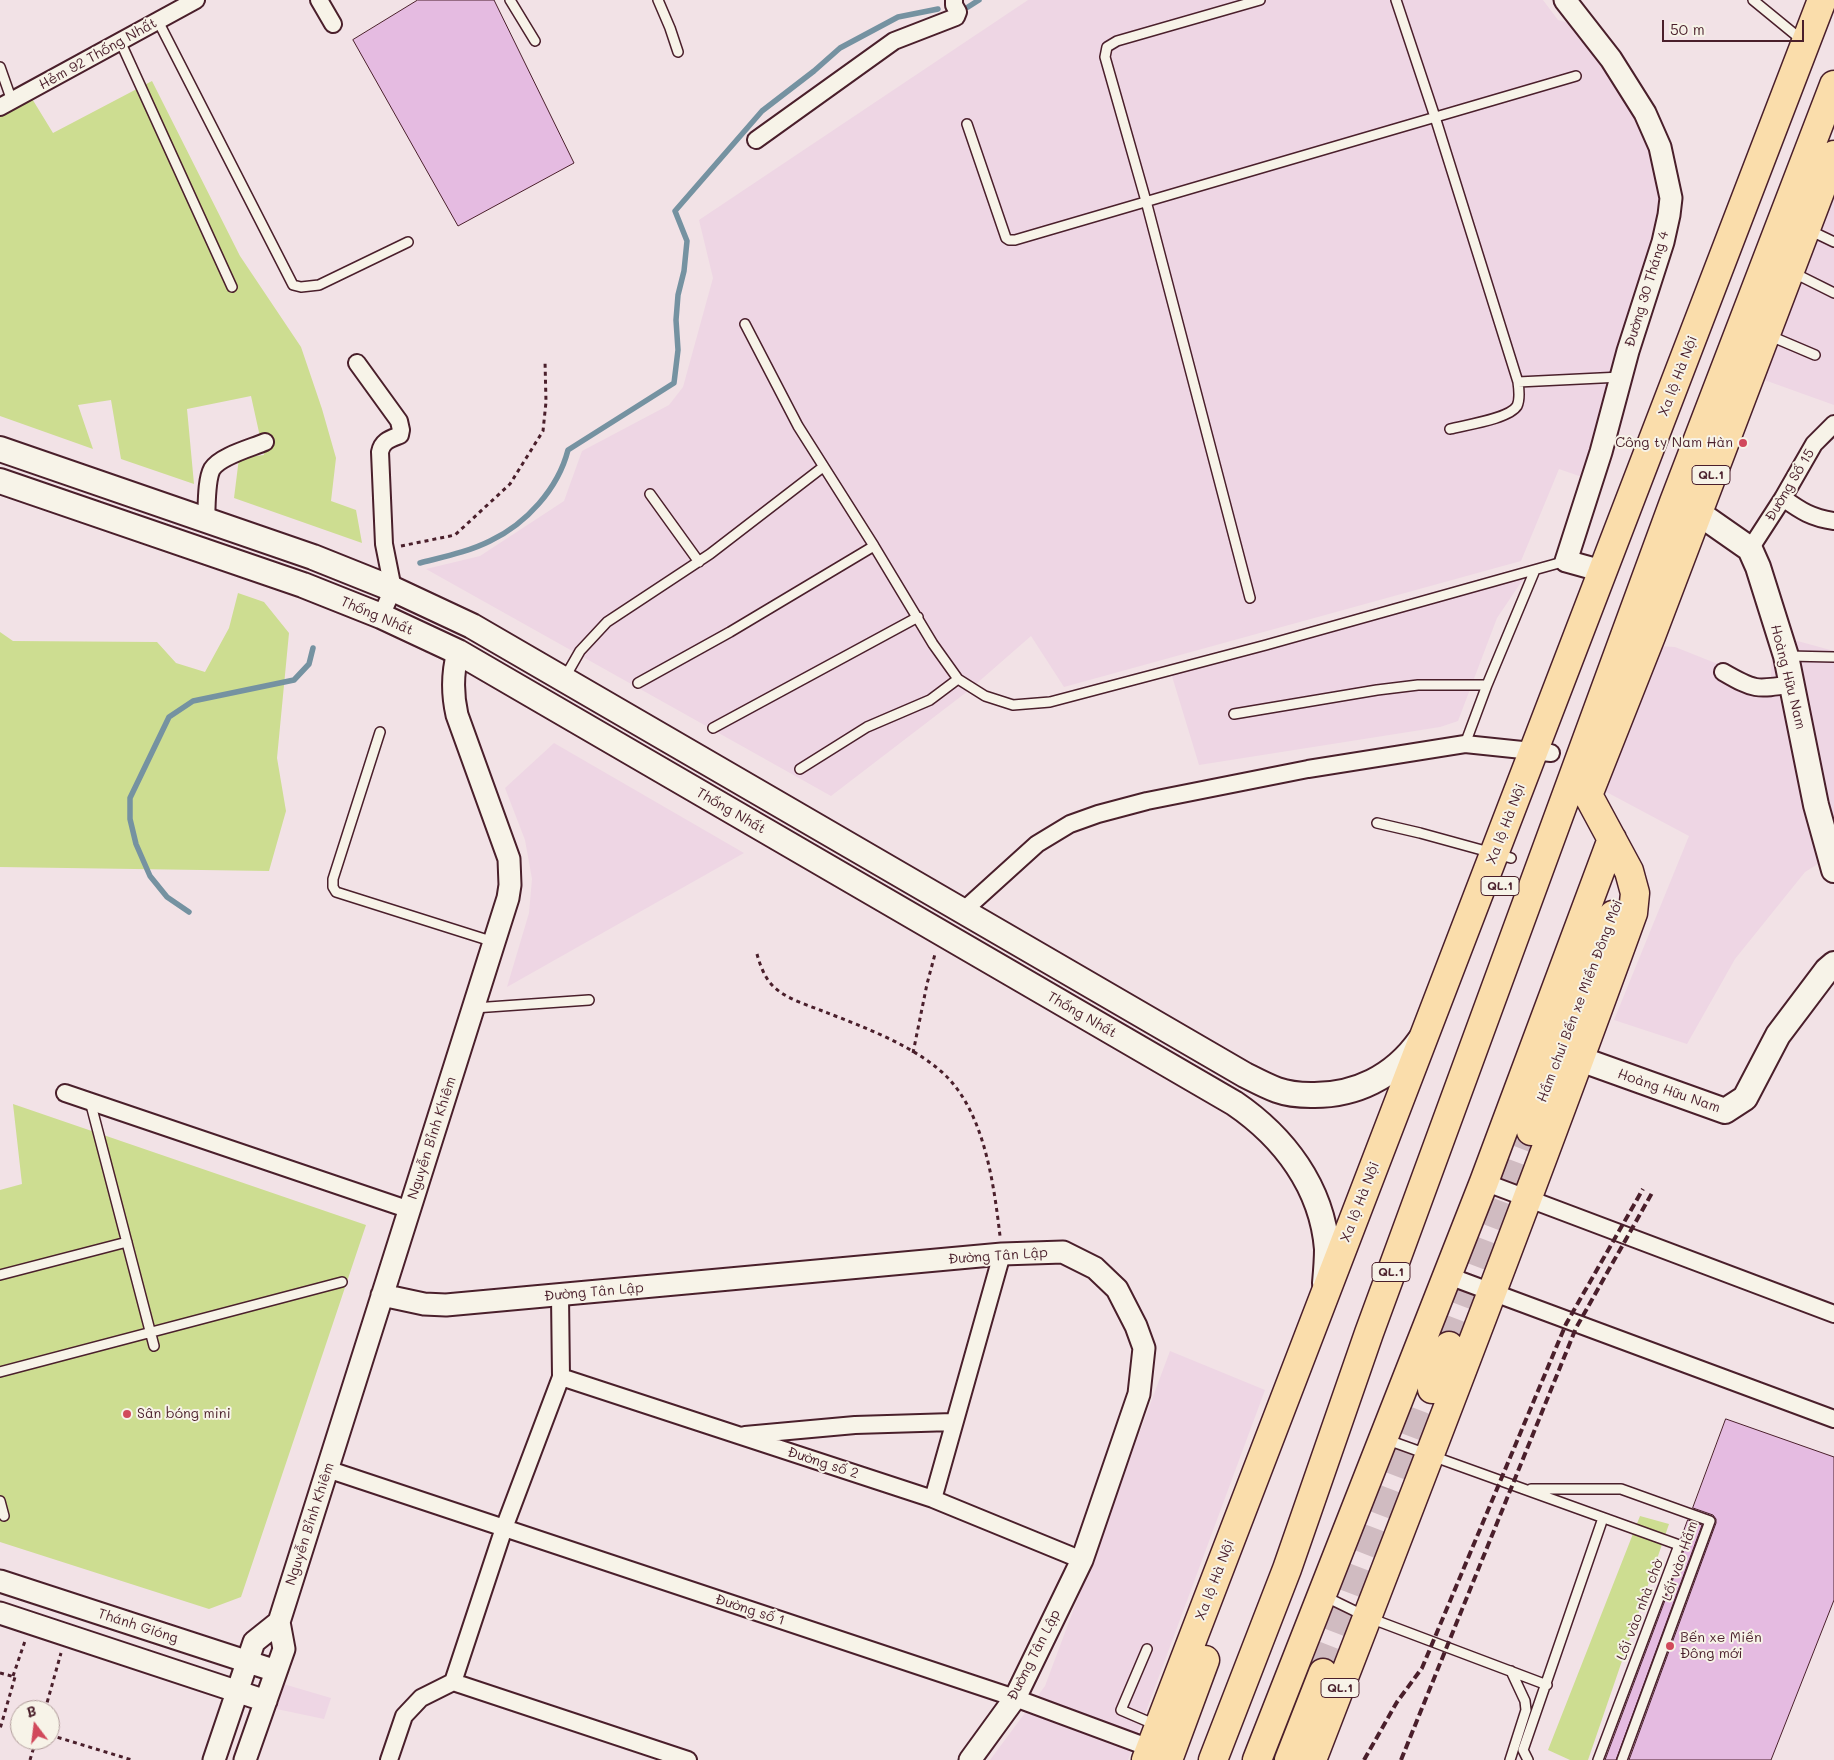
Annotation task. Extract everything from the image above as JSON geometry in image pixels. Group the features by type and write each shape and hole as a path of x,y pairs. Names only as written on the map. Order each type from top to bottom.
{"highway":[{"name":"Xa lộ Hà Nội","path":"1162,1747 1260,1486 1325,1294 1380,1174 1610,574 1822,0"},
{"name":"Xa lộ Hà Nội","path":"1610,574 1834,12"},
{"name":"QL.1","path":"1213,1760 1287,1569 1369,1333 1579,790 1727,400 1834,85"},
{"name":"QL.1","path":"1727,400 1766,334 1806,229 1829,185 1834,155"},
{"name":"QL.1","path":"1312,1760 1431,1455 1633,913 1635,893 1629,871 1612,839 1579,790"},
{"path":"1257,1760 1484,1182 1612,839"},
{"name":"Xa lộ Hà Nội","path":"1260,1486 1334,1316 1428,1028 1502,856"},
{"name":"Hầm chui Bến xe Miền Đông Mới","path":"1531,1131 1629,871"},
{"path":"1432,1389 1450,1346"},
{"name":"QL.1","path":"1290,1760 1323,1673"}],"main road":[{"path":"0,449 313,557 394,589 472,626 1245,1075 1277,1090 1294,1094 1330,1095 1347,1092 1380,1078 1394,1068 1418,1043 1428,1028"},
{"name":"Thống Nhất","path":"0,481 294,582 381,616 458,652 1234,1103 1253,1116 1286,1147 1310,1186 1324,1228 1327,1250 1325,1294"},
{"path":"1686,507 1750,549"},
{"name":"Hoàng Hữu Nam","path":"1750,549 1758,567 1786,656 1816,805 1834,870"},
{"path":"458,652 472,626"},
{"name":"Hoàng Hữu Nam","path":"1580,1059 1725,1111 1745,1098 1778,1036 1827,970 1834,964"},
{"path":"1234,1103 1245,1075"}],"street":[{"name":"Hẻm 92 Thống Nhất","path":"6,104 196,0"},
{"path":"319,0 333,24"},
{"path":"756,140 894,41 956,17 958,12 954,6 954,0"},
{"name":"Đường 30 Tháng 4","path":"1565,0 1612,59 1645,113 1660,147 1670,198 1670,215 1663,242 1621,377 1601,452 1566,561"},
{"path":"357,363 399,421 401,430 400,434 385,441 381,446 380,452 385,549 394,589 381,616"},
{"name":"Đường Số 15","path":"1750,549 1783,498 1814,444 1834,424"},
{"path":"206,520 212,470 220,460 265,442"},
{"path":"1783,498 1806,514 1834,522"},
{"path":"1566,561 1610,574"},
{"name":"Nguyễn Bỉnh Khiêm","path":"245,1760 284,1649 279,1622 508,898 510,885 509,859 457,715 452,693 454,667 458,652"},
{"path":"1723,672 1746,685 1761,689 1792,684"},
{"path":"963,911 1037,844 1070,824 1098,814 1147,801 1308,769 1465,744 1542,752"},
{"path":"65,1093 410,1210"},
{"path":"1484,1182 1834,1314"},
{"name":"Đường Tân Lập","path":"382,1295 424,1304 446,1305 1002,1254 1063,1252 1095,1268 1117,1289 1136,1326 1144,1348 1139,1394 1082,1560 1015,1698 970,1760"},
{"path":"933,1499 953,1422 1002,1254"},
{"path":"1446,1275 1834,1419"},
{"path":"453,1682 504,1528 561,1377 560,1296"},
{"name":"Đường số 2","path":"561,1377 933,1499 1082,1560"},
{"path":"738,1436 855,1425 953,1422"},
{"name":"Đường số 1","path":"327,1469 1162,1747"},
{"name":"Thánh Gióng","path":"0,1581 276,1671"},
{"path":"0,1613 266,1701"},
{"path":"214,1760 254,1642 279,1622"},
{"path":"389,1760 404,1716 421,1698 453,1682 688,1760"}],"lane":[{"path":"510,0 536,41"},
{"path":"658,0 678,52"},
{"path":"1250,598 1146,201 1104,57 1107,47 1117,41 1260,0"},
{"path":"1396,0 1435,117 1518,382 1519,400 1517,407 1508,414 1450,429"},
{"path":"1753,0 1805,43"},
{"path":"158,21 293,285 301,287 320,285 408,242"},
{"path":"120,41 232,287"},
{"path":"0,67 6,104"},
{"path":"967,124 1006,238 1010,240 1576,76"},
{"path":"1806,229 1834,242"},
{"path":"1790,271 1834,292"},
{"path":"745,324 798,426 918,616 933,644 958,679 985,696 1013,705 1050,702 1276,642 1566,561"},
{"path":"1766,334 1815,355"},
{"path":"1518,382 1621,377"},
{"path":"564,679 580,651 607,622 699,562 823,466"},
{"path":"650,494 699,562"},
{"path":"638,683 730,632 874,546"},
{"path":"1465,744 1487,684 1535,570"},
{"path":"713,728 918,616"},
{"path":"1786,656 1834,657"},
{"path":"800,768 867,727 930,700 958,679"},
{"path":"1234,714 1418,685 1487,684"},
{"path":"380,732 332,879 333,888 336,892 494,942"},
{"path":"1377,823 1502,856"},
{"path":"473,1008 589,1000"},
{"path":"90,1101 154,1346"},
{"path":"0,1275 127,1242"},
{"path":"0,1372 342,1282"},
{"path":"1384,1438 1603,1518 1542,1700 1523,1750 1528,1760"},
{"name":"Lối vào Hầm","path":"1525,1490 1621,1489 1710,1521 1622,1760"},
{"path":"0,1501 4,1516"},
{"name":"Lối vào nhà chờ","path":"1598,1760 1679,1545 1603,1518"},
{"path":"1322,1595 1367,1617 1547,1685"},
{"path":"1147,1649 1121,1710 1162,1747"},
{"path":"1510,1760 1526,1710 1525,1701 1511,1671"},
{"path":"1526,1710 1542,1700"}],"path":[{"path":"385,549 455,535 510,484 543,431 546,402 545,361"},
{"path":"913,1053 926,984 943,934"},
{"path":"757,954 761,967 773,987 793,1000 875,1031 913,1053 948,1078 962,1097 978,1131 990,1174 1002,1254"},
{"path":"0,1729 15,1677 13,1676 31,1623"},
{"path":"48,1700 67,1635"},
{"path":"0,1673 13,1676"},
{"path":"60,1739 132,1760"}],"shaded area":[{"path":"1028,0 1543,0 1558,20 1577,25 1631,101 1653,149 1662,190 1660,231 1585,478 1559,469 1521,561 1064,687 1031,636 968,691 831,796 426,569 480,556 564,501 582,451 669,405 683,387 713,278 699,220"},
{"path":"1834,178 1834,405 1756,377"},
{"path":"1528,572 1497,618 1458,721 1440,727 1199,765 1171,673"},
{"path":"1772,634 1834,651 1834,854 1805,872 1735,959 1687,1044 1614,1020 1689,836 1599,788 1657,646 1675,647 1753,678 1771,677"},
{"path":"554,743 744,853 507,987 529,913 532,879 525,840 505,788"},
{"path":"1170,1351 1265,1390 1128,1760 990,1760 1045,1686"},
{"path":"280,1683 331,1698 324,1719 267,1707"}],"green space":[{"path":"152,81 240,256 301,347 336,458 331,501 356,510 362,543 234,498 239,458 264,455 251,396 187,409 194,484 121,459 111,400 78,405 93,449 0,416 0,113 31,97 53,133"},
{"path":"238,593 264,602 289,633 277,758 286,811 269,871 0,867 0,632 13,641 157,642 176,663 205,672 229,628"},
{"path":"13,1104 366,1225 241,1597 209,1609 0,1542 0,1190 22,1184"},
{"path":"1640,1516 1669,1524 1588,1760 1570,1760 1548,1750"}],"building":[{"path":"418,0 494,0 574,163 458,226 353,40"},
{"path":"1726,1419 1834,1457 1834,1600 1771,1760 1629,1760 1716,1523 1713,1515 1693,1508"},
{"path":"1688,1520 1702,1525 1616,1760 1605,1760 1685,1547 1684,1541 1681,1539"}],"waterway":[{"path":"968,7 979,0"},
{"path":"420,563 482,545 516,525 539,504 557,478 568,450 674,383 678,350 676,320 678,295 684,271 687,241 675,211 762,111 814,71 840,48 898,17 938,9"},
{"path":"189,912 167,897 150,876 136,844 130,819 130,798 169,717 193,701 294,680 309,664 313,648"}],"tunnel":[{"path":"1449,1346 1531,1131"},
{"path":"1323,1673 1432,1389"}],"railway":[{"path":"1364,1760 1397,1702 1422,1668 1566,1324 1643,1189"},
{"path":"1401,1760 1576,1328 1652,1193"}],"place":[{"name":"Công ty Nam Hàn","path":"1743,443"},
{"name":"Sân bóng mini","path":"127,1414"},
{"name":"Bến xe Miền Đông mới","path":"1670,1646"}]}
